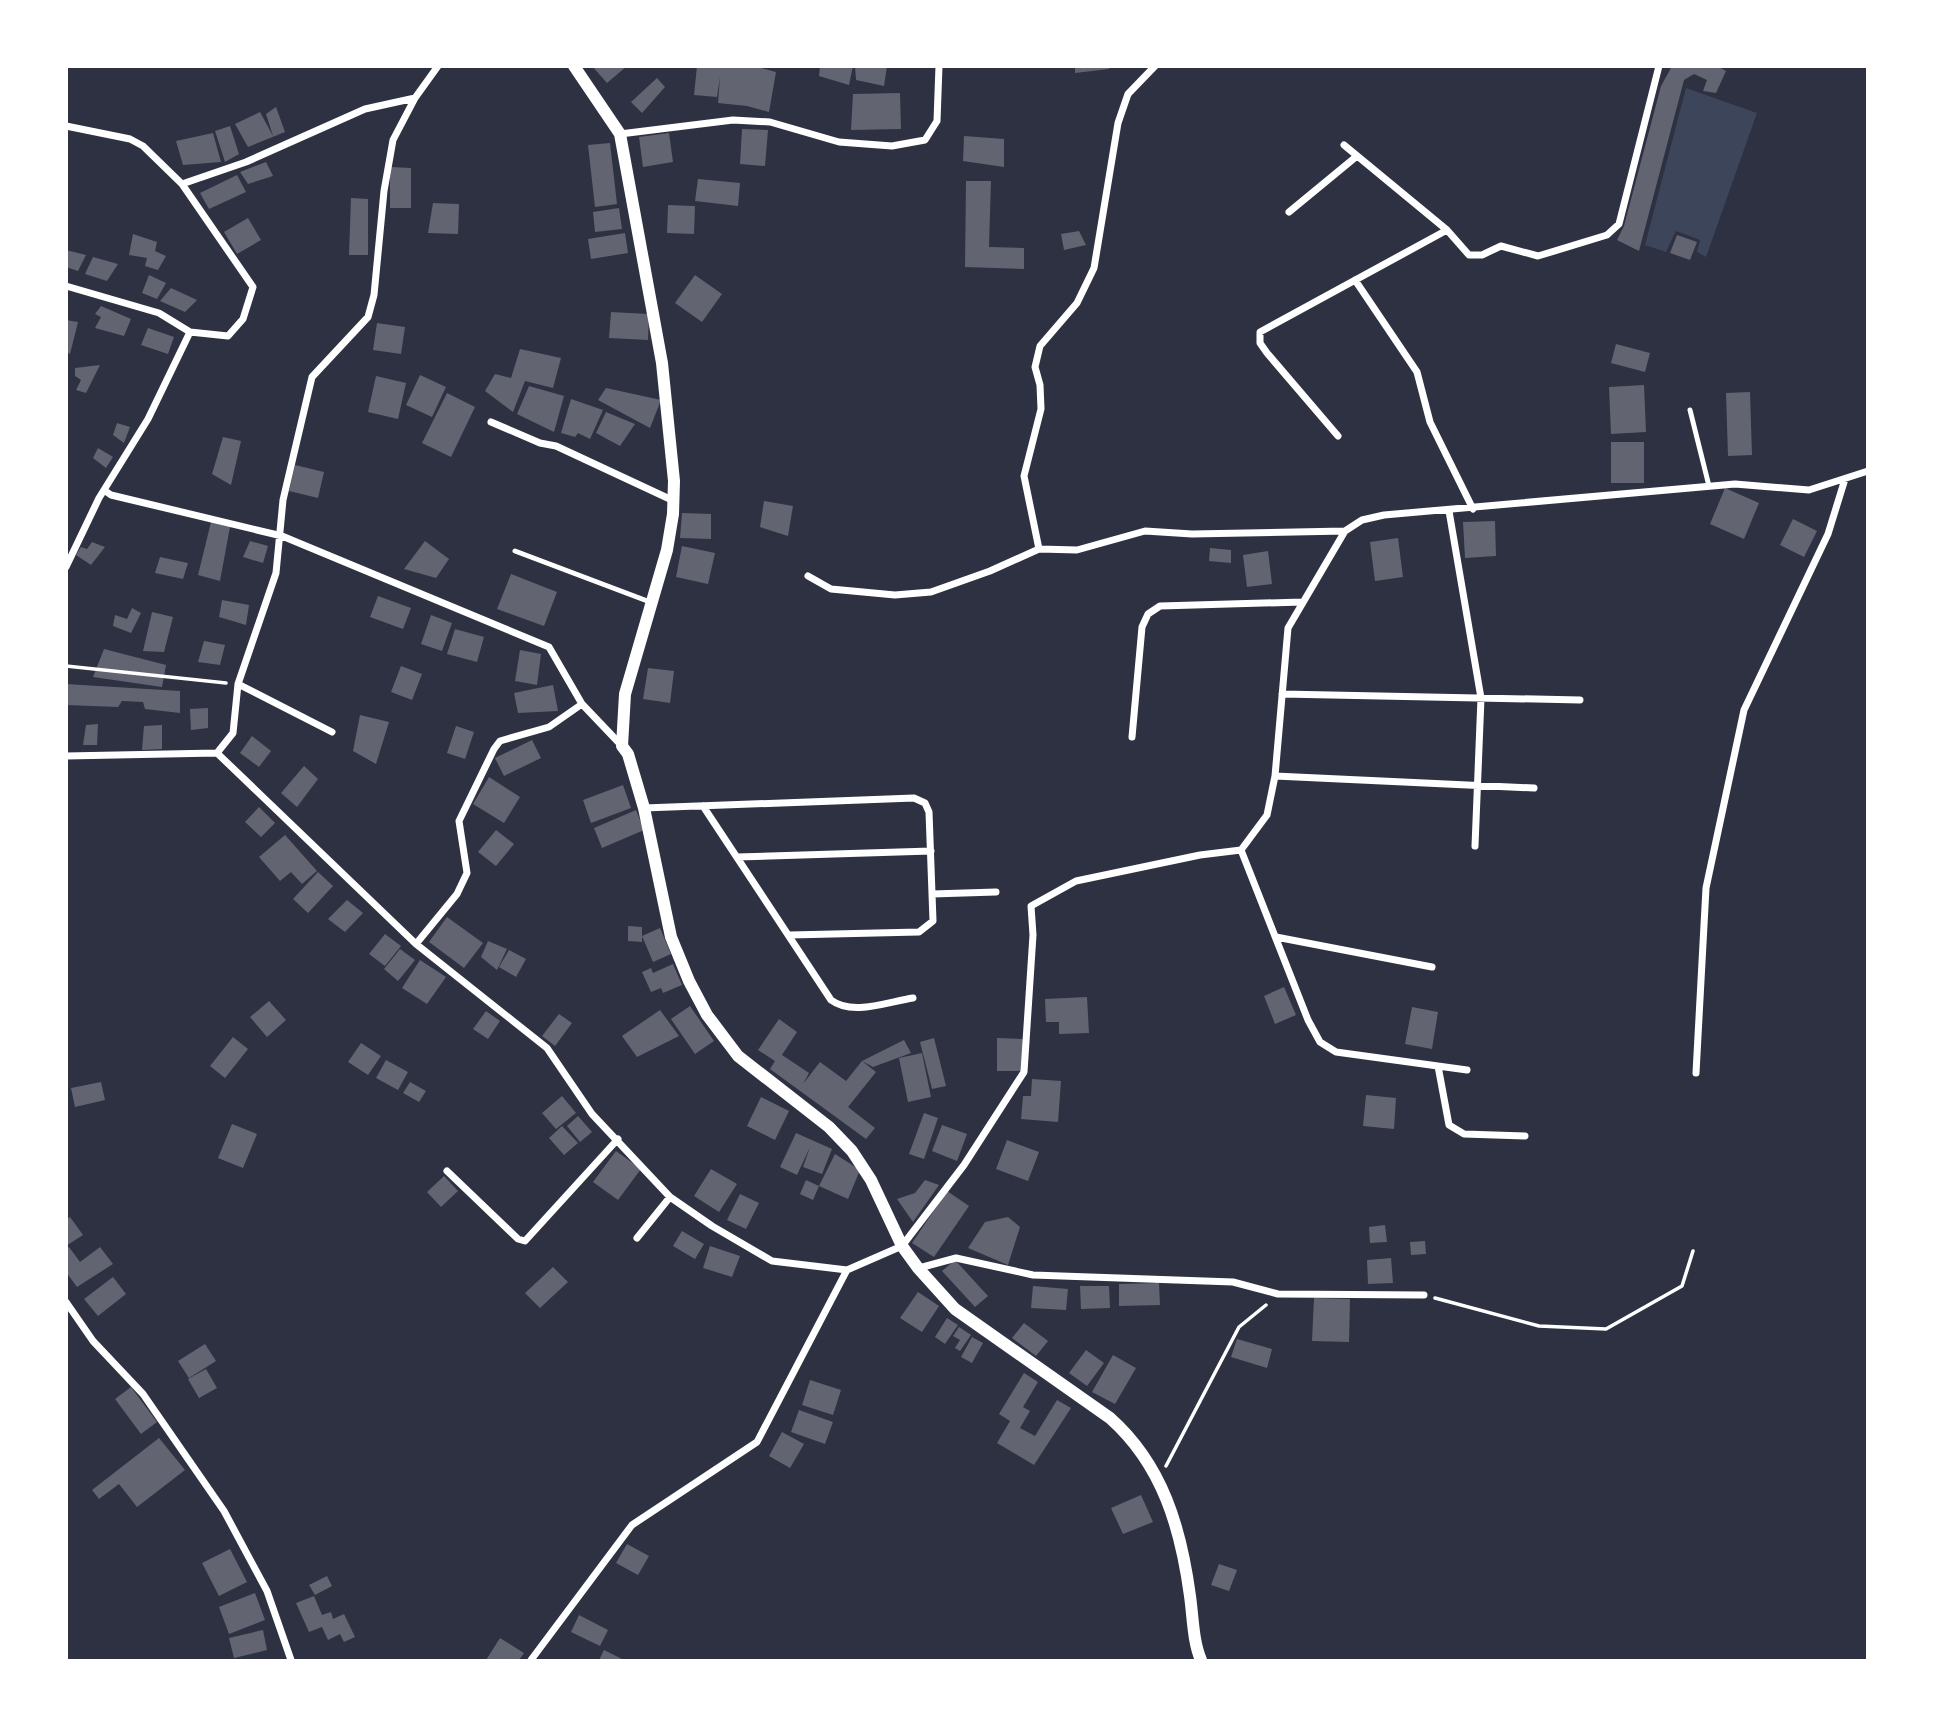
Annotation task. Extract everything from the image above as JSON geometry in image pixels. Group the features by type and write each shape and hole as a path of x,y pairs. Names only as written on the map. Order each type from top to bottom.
{"street":[{"path":"216,752 233,733 238,684 276,573 282,536 283,500 312,377 368,317 374,295 384,191 393,140 415,98 438,66"},
{"path":"574,66 620,134 662,363 674,501 667,550 625,694 622,746"},
{"path":"620,134 733,120 770,122 838,142 892,146 925,140 937,121 939,66"},
{"path":"1038,549 1024,476 1041,409 1041,385 1035,367 1040,346 1077,303 1094,268 1118,123 1128,94 1155,66"},
{"path":"1344,145 1447,230 1469,255 1482,255 1501,246 1538,256 1607,235 1619,224 1659,66"},
{"path":"182,184 246,162 365,109 415,98"},
{"path":"66,126 130,139 143,146 182,184 253,287 243,320 228,336 190,332 159,313 66,286"},
{"path":"1290,212 1357,156"},
{"path":"1338,436 1267,353 1261,343 1260,332 1447,230"},
{"path":"1355,280 1417,372 1430,422 1473,509"},
{"path":"66,567 104,490 148,419 190,332"},
{"path":"491,422 540,443 556,446 674,501"},
{"path":"66,756 216,752 416,944 547,1048 592,1114 670,1197 712,1226 772,1261 847,1270 902,1246 964,1165 1024,1072 1033,935 1031,906 1076,881 1200,855 1241,850 1267,815 1275,776 1288,628 1345,531 1362,520 1384,515 1709,486 1735,484 1809,490 1867,471"},
{"path":"1696,1073 1706,888 1744,709 1828,534 1845,479"},
{"path":"104,490 111,495 282,536 550,647 582,704 628,754 644,808 671,937 707,1015 738,1056 829,1127 852,1151 871,1180 902,1246 955,1309 1110,1418 1132,1437 1159,1480 1172,1508 1184,1550 1201,1661"},
{"path":"1449,511 1481,698 1475,846"},
{"path":"808,576 831,589 895,595 932,592 990,571 1038,549 1077,550 1145,531 1345,531"},
{"path":"1132,737 1142,627 1148,614 1160,606 1303,602"},
{"path":"238,684 332,732"},
{"path":"1282,694 1580,700"},
{"path":"416,944 457,894 467,873 459,821 494,749 500,741 549,727 582,704"},
{"path":"1275,776 1534,788"},
{"path":"644,808 914,798 925,803 929,812 931,851 933,921 929,928 919,932 790,935"},
{"path":"703,806 831,1000 840,1007 850,1009 913,998"},
{"path":"1241,850 1308,1020 1321,1042 1336,1052 1467,1070"},
{"path":"737,857 931,851"},
{"path":"932,894 996,892"},
{"path":"1276,937 1432,967"},
{"path":"1438,1066 1449,1125 1464,1134 1525,1136"},
{"path":"447,1171 518,1239 525,1241 618,1139"},
{"path":"637,1238 670,1197"},
{"path":"918,1268 956,1258 1033,1275 1233,1282 1278,1294 1424,1295"},
{"path":"531,1661 632,1525 757,1442 847,1270"},
{"path":"66,1301 93,1341 143,1394 224,1511 267,1591 291,1661"}],"lane":[{"path":"1690,410 1709,486"},
{"path":"515,551 652,603"}],"path":[{"path":"66,666 238,684"},
{"path":"1424,1295 1539,1326 1606,1329 1682,1286 1693,1251"},
{"path":"1159,1480 1239,1327 1278,1294"}],"shaded area":[{"path":"1686,88 1757,113 1706,257 1697,252 1700,240 1676,231 1666,252 1645,245"}],"building":[{"path":"592,66 627,66 607,83"},
{"path":"697,66 754,66 776,72 769,112 718,103 720,77 717,97 694,95"},
{"path":"820,66 853,66 849,85 819,76"},
{"path":"855,66 887,66 884,86 856,80"},
{"path":"1075,66 1109,66 1109,69 1075,73"},
{"path":"1672,66 1717,66 1726,71 1716,93 1703,91 1707,80 1694,74 1684,80 1639,251 1617,240 1624,226 1661,86"},
{"path":"657,78 665,87 642,113 631,102"},
{"path":"900,93 901,129 851,130 853,94"},
{"path":"276,107 285,132 248,147 235,124 260,112 273,136 266,114"},
{"path":"230,126 239,154 225,162 215,131"},
{"path":"742,129 768,130 765,166 740,164"},
{"path":"213,133 221,162 183,165 176,141"},
{"path":"669,133 673,162 643,167 639,137"},
{"path":"964,136 1004,139 1004,167 963,161"},
{"path":"610,143 617,204 595,207 588,145"},
{"path":"266,162 273,176 248,184 240,172"},
{"path":"390,167 411,168 411,208 390,208"},
{"path":"237,175 246,192 209,209 200,193"},
{"path":"698,179 740,183 738,206 695,201"},
{"path":"966,181 991,181 989,247 1024,248 1024,269 965,267"},
{"path":"351,198 368,199 368,255 349,255"},
{"path":"433,203 459,204 458,234 428,233"},
{"path":"668,205 695,206 694,234 667,233"},
{"path":"619,208 622,229 595,232 593,212"},
{"path":"248,218 261,240 237,254 224,232"},
{"path":"1079,231 1086,245 1064,250 1061,234"},
{"path":"625,233 628,253 591,259 588,239"},
{"path":"133,234 157,242 155,251 166,256 158,270 145,266 147,258 129,255"},
{"path":"1677,235 1697,242 1690,260 1670,253"},
{"path":"66,250 86,255 78,271 66,267"},
{"path":"93,257 118,264 107,281 85,274"},
{"path":"149,275 166,283 157,299 142,293"},
{"path":"695,275 722,294 702,322 675,303"},
{"path":"171,288 197,300 185,312 160,301"},
{"path":"101,306 131,319 124,336 95,328 101,317 95,314"},
{"path":"611,312 649,314 648,340 609,338"},
{"path":"66,320 78,322 70,354 66,352"},
{"path":"377,323 405,327 401,354 373,350"},
{"path":"148,328 174,337 168,354 141,345"},
{"path":"1616,344 1650,353 1645,372 1611,363"},
{"path":"520,349 561,358 553,388 525,381 513,412 485,391 495,374 511,378"},
{"path":"100,365 86,393 76,390 81,380 75,376 75,368"},
{"path":"420,375 446,387 432,417 406,405"},
{"path":"376,376 406,383 398,419 368,412"},
{"path":"1644,385 1646,432 1611,434 1609,387"},
{"path":"529,386 564,396 554,432 517,414"},
{"path":"606,388 661,400 650,428 598,400"},
{"path":"1750,392 1752,455 1728,456 1726,393"},
{"path":"447,393 475,407 451,457 422,443"},
{"path":"571,399 603,410 590,439 578,433 575,437 561,433"},
{"path":"606,412 635,424 620,446 596,433"},
{"path":"117,423 130,427 124,443 113,435"},
{"path":"223,437 241,441 231,485 212,474"},
{"path":"1611,442 1644,442 1644,483 1611,483"},
{"path":"98,448 113,457 106,468 93,458"},
{"path":"295,465 324,472 318,498 289,491"},
{"path":"1725,488 1759,503 1744,539 1710,524"},
{"path":"764,501 793,506 788,536 760,527"},
{"path":"682,513 711,514 711,539 680,538"},
{"path":"1793,519 1817,531 1804,557 1780,545"},
{"path":"1495,521 1496,556 1465,558 1463,522"},
{"path":"211,522 230,527 220,581 198,575"},
{"path":"1398,538 1403,577 1375,581 1370,542"},
{"path":"250,541 268,546 263,563 243,557"},
{"path":"425,541 449,559 436,578 404,569"},
{"path":"92,542 105,547 91,565 76,555 81,547 87,549"},
{"path":"682,546 715,553 708,584 676,577"},
{"path":"1210,548 1231,550 1231,563 1209,561"},
{"path":"1268,551 1272,584 1247,587 1243,555"},
{"path":"160,557 188,563 183,579 155,573"},
{"path":"511,574 557,592 544,626 497,609"},
{"path":"378,596 411,608 403,629 370,617"},
{"path":"222,600 249,605 246,625 219,617"},
{"path":"132,608 141,613 131,633 113,626 115,615 127,619"},
{"path":"152,612 173,617 164,652 143,651"},
{"path":"431,615 452,623 442,651 421,644"},
{"path":"455,629 484,637 477,662 447,654"},
{"path":"204,641 225,645 220,665 198,662"},
{"path":"104,649 166,665 162,687 93,677"},
{"path":"520,650 541,654 537,685 515,681"},
{"path":"401,666 422,674 412,700 391,692"},
{"path":"648,668 674,671 670,703 643,699"},
{"path":"66,684 180,691 180,713 145,709 143,702 122,701 118,707 66,705"},
{"path":"553,685 558,711 518,713 514,693"},
{"path":"208,708 208,728 191,730 190,709"},
{"path":"360,715 389,722 376,764 353,751"},
{"path":"98,724 97,745 83,745 86,725"},
{"path":"162,725 162,749 142,750 144,726"},
{"path":"456,726 474,732 465,759 447,753"},
{"path":"252,736 271,751 259,767 240,753"},
{"path":"532,740 541,758 504,776 495,758"},
{"path":"304,766 318,779 297,807 281,793"},
{"path":"489,777 520,797 504,823 473,804"},
{"path":"623,785 631,808 591,823 583,800"},
{"path":"259,807 275,823 261,837 245,822"},
{"path":"636,810 644,830 602,848 594,828"},
{"path":"496,830 514,844 496,866 478,852"},
{"path":"285,835 317,871 302,884 291,872 280,881 259,857"},
{"path":"318,872 333,886 308,913 293,899"},
{"path":"347,900 363,913 345,932 328,919"},
{"path":"447,917 483,943 464,968 429,942"},
{"path":"628,926 642,927 642,942 628,941"},
{"path":"660,928 671,954 653,962 642,936"},
{"path":"385,934 401,946 385,966 369,954"},
{"path":"488,941 507,949 497,970 481,957"},
{"path":"400,949 415,960 398,981 384,969"},
{"path":"509,950 526,959 516,977 499,967"},
{"path":"420,960 446,977 427,1004 402,988"},
{"path":"673,964 682,985 663,993 661,988 651,992 642,972 651,968 653,973"},
{"path":"1284,987 1296,1015 1275,1024 1264,996"},
{"path":"1087,997 1089,1033 1059,1034 1059,1022 1046,1022 1045,999"},
{"path":"269,1001 286,1020 267,1037 250,1017"},
{"path":"690,1006 714,1041 695,1054 671,1019"},
{"path":"1412,1007 1438,1012 1432,1049 1405,1044"},
{"path":"660,1010 679,1036 637,1057 622,1036"},
{"path":"486,1011 500,1021 488,1039 473,1029"},
{"path":"559,1014 572,1023 555,1046 542,1036"},
{"path":"779,1019 797,1032 782,1055 809,1073 803,1084 820,1062 846,1081 862,1061 876,1072 848,1107 875,1128 866,1139 770,1069 775,1061 758,1050"},
{"path":"233,1037 248,1049 225,1078 210,1066"},
{"path":"934,1038 946,1086 932,1089 920,1042"},
{"path":"997,1038 1023,1039 1023,1071 997,1071"},
{"path":"904,1040 911,1053 873,1067 862,1061"},
{"path":"361,1043 381,1056 368,1075 348,1062"},
{"path":"922,1053 931,1097 908,1102 899,1058"},
{"path":"386,1060 408,1072 398,1090 376,1078"},
{"path":"1032,1079 1061,1081 1058,1122 1021,1119 1023,1096 1031,1096"},
{"path":"101,1082 105,1100 75,1107 71,1088"},
{"path":"410,1082 426,1091 419,1102 403,1093"},
{"path":"1366,1095 1396,1098 1394,1129 1363,1126"},
{"path":"562,1096 576,1113 556,1129 542,1113"},
{"path":"761,1097 789,1111 775,1140 747,1126"},
{"path":"924,1113 938,1118 924,1159 909,1154"},
{"path":"578,1116 592,1132 580,1142 567,1126"},
{"path":"232,1124 257,1134 243,1168 218,1158"},
{"path":"942,1125 967,1134 957,1161 932,1151"},
{"path":"562,1126 578,1143 564,1155 549,1138"},
{"path":"796,1133 832,1149 822,1174 803,1167 810,1147 797,1175 780,1167"},
{"path":"1007,1140 1039,1152 1028,1181 996,1169"},
{"path":"616,1151 641,1169 618,1200 593,1182"},
{"path":"835,1154 860,1170 848,1199 819,1186"},
{"path":"711,1169 737,1184 719,1212 694,1196"},
{"path":"444,1176 458,1191 441,1207 427,1192"},
{"path":"806,1180 819,1186 813,1200 800,1194"},
{"path":"925,1180 939,1185 913,1222 897,1199 915,1193"},
{"path":"947,1191 969,1206 934,1257 912,1243"},
{"path":"740,1194 759,1203 746,1229 727,1220"},
{"path":"70,1217 83,1235 66,1246 66,1219"},
{"path":"1008,1217 1020,1227 1008,1265 968,1248 985,1222"},
{"path":"1385,1225 1387,1242 1370,1243 1369,1227"},
{"path":"682,1231 704,1244 695,1259 673,1246"},
{"path":"1425,1241 1426,1254 1411,1255 1410,1242"},
{"path":"710,1246 740,1256 732,1277 703,1268"},
{"path":"69,1247 80,1262 100,1247 113,1264 77,1287 66,1272 66,1249"},
{"path":"1391,1258 1393,1283 1368,1284 1367,1260"},
{"path":"955,1260 988,1296 975,1307 942,1271"},
{"path":"553,1267 568,1282 540,1308 525,1293"},
{"path":"113,1277 126,1294 98,1316 84,1299"},
{"path":"1159,1283 1160,1305 1119,1306 1119,1284"},
{"path":"1033,1286 1068,1289 1066,1310 1031,1308"},
{"path":"1080,1286 1109,1286 1110,1308 1081,1309"},
{"path":"918,1292 939,1306 922,1332 900,1318"},
{"path":"1314,1298 1350,1299 1349,1342 1312,1341"},
{"path":"947,1318 958,1325 945,1344 935,1337"},
{"path":"1024,1323 1048,1341 1036,1356 1012,1338"},
{"path":"959,1327 971,1335 960,1351 955,1348 960,1340 953,1336"},
{"path":"972,1337 983,1343 972,1363 961,1357"},
{"path":"1237,1339 1272,1349 1267,1368 1231,1357"},
{"path":"205,1344 216,1361 189,1378 178,1361"},
{"path":"1086,1350 1104,1363 1087,1386 1069,1373"},
{"path":"1113,1355 1136,1368 1115,1404 1092,1392"},
{"path":"206,1369 217,1388 199,1398 188,1379"},
{"path":"1024,1373 1038,1382 1023,1407 1030,1411 1020,1428 1035,1436 1057,1400 1071,1408 1034,1465 997,1443 1010,1421 999,1414"},
{"path":"810,1380 841,1390 833,1415 802,1405"},
{"path":"131,1387 157,1422 141,1434 115,1399"},
{"path":"799,1410 833,1422 825,1444 791,1432"},
{"path":"782,1432 804,1444 790,1468 769,1456"},
{"path":"159,1438 185,1470 137,1507 119,1484 99,1499 92,1490"},
{"path":"1141,1495 1153,1522 1123,1534 1111,1508"},
{"path":"627,1544 649,1556 638,1575 616,1563"},
{"path":"230,1549 247,1582 219,1596 202,1563"},
{"path":"1219,1564 1237,1570 1229,1591 1211,1585"},
{"path":"327,1576 332,1586 315,1595 309,1585"},
{"path":"255,1593 265,1620 229,1634 219,1607"},
{"path":"314,1596 322,1615 331,1612 333,1619 344,1614 355,1637 344,1642 340,1634 328,1640 322,1627 309,1632 296,1603"},
{"path":"579,1615 608,1630 600,1646 571,1632"},
{"path":"263,1630 267,1650 234,1658 229,1638"},
{"path":"500,1638 524,1653 519,1660 486,1660"},
{"path":"604,1650 624,1660 599,1660"}]}
